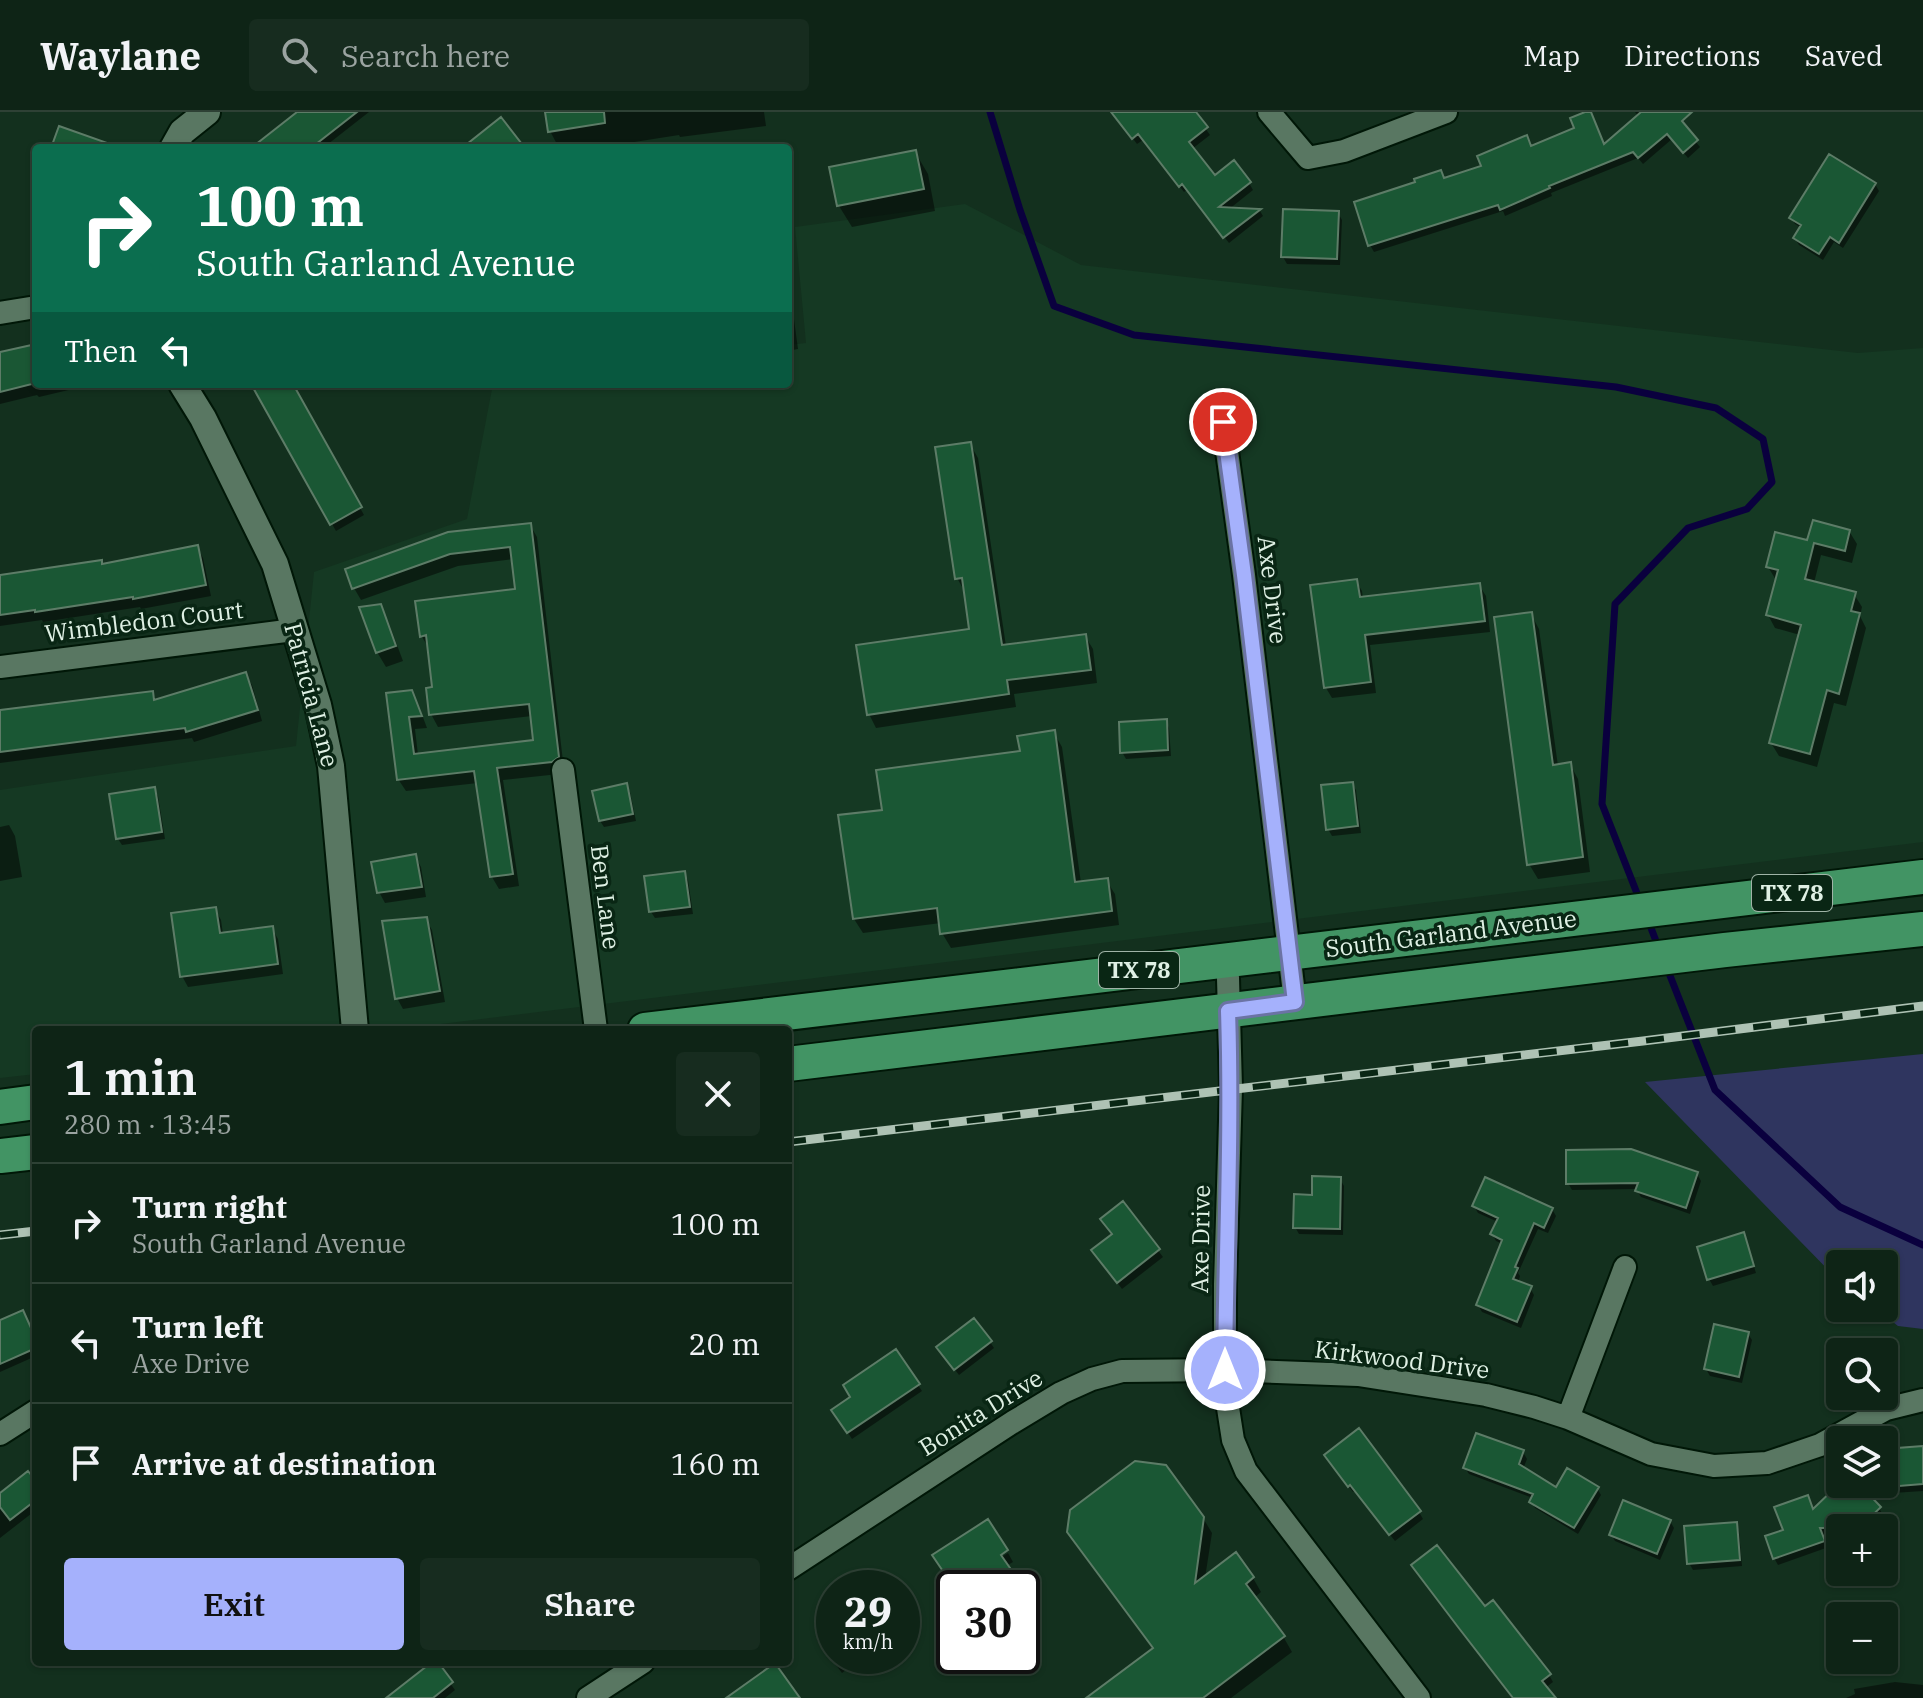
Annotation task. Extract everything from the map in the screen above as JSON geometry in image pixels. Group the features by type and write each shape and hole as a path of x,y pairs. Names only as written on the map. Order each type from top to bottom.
{"main road":[{"name":"South Garland Avenue","path":"678,1026 1923,877"},
{"name":"South Garland Avenue","path":"792,1064 1923,929"},
{"path":"0,1107 32,1103"},
{"path":"0,1156 32,1152"}],"street":[{"path":"175,144 182,132 207,112"},
{"path":"1269,112 1308,158 1344,151 1446,112"},
{"path":"0,313 32,308"},
{"name":"Patricia Lane","path":"184,388 203,418 275,564 318,705 331,766 355,1026"},
{"name":"Axe Drive","path":"1223,422 1295,1002"},
{"name":"Wimbledon Court","path":"0,667 294,630"},
{"name":"Ben Lane","path":"563,770 595,1026"},
{"name":"Axe Drive","path":"1226,959 1231,1088 1225,1370 1233,1440 1246,1471 1419,1698"},
{"path":"1568,1418 1625,1267"},
{"name":"Kirkwood Drive","path":"1225,1370 1358,1375 1486,1395 1568,1418 1651,1454 1714,1466 1767,1463 1820,1445 1886,1409 1923,1400"},
{"name":"Bonita Drive","path":"792,1566 999,1430 1061,1393 1092,1379 1122,1371 1225,1370"},
{"path":"0,1434 32,1414"},
{"path":"588,1698 637,1666"}],"shaded area":[{"path":"965,204 1081,265 1858,353 1923,348 1923,842 425,1026 32,1026 32,1074 0,1078 0,790 296,746 314,572 467,519 492,388 792,388 792,345 806,343 795,227"},
{"path":"1923,1054 1923,1329 1898,1326 1893,1322 1898,1322 1898,1250 1826,1250 1826,1268 1645,1082"}],"building":[{"path":"297,112 357,112 316,144 256,144"},
{"path":"545,112 604,112 605,123 548,132"},
{"path":"1111,112 1196,112 1208,127 1189,142 1215,175 1234,160 1251,182 1219,207 1261,209 1223,238 1182,184 1179,187 1138,134 1132,139"},
{"path":"1591,112 1604,144 1641,112 1692,112 1682,121 1698,140 1683,153 1667,134 1638,158 1633,152 1549,186 1500,210 1498,205 1368,246 1354,202 1441,170 1444,178 1481,166 1477,156 1527,135 1531,146 1574,128 1570,118"},
{"path":"501,117 522,144 467,144"},
{"path":"59,126 110,144 52,144"},
{"path":"916,150 924,189 837,206 829,167"},
{"path":"1829,154 1876,183 1839,243 1830,237 1819,254 1793,238 1801,225 1789,218"},
{"path":"1283,209 1339,211 1337,259 1281,257"},
{"path":"32,345 32,384 0,392 0,352"},
{"path":"253,388 295,388 362,507 330,525"},
{"path":"971,442 1002,645 1086,634 1091,670 1007,680 1009,694 867,715 856,645 969,629 962,578 955,579 935,447"},
{"path":"1813,520 1850,530 1845,551 1814,543 1805,579 1856,592 1851,611 1860,613 1839,694 1827,690 1810,754 1769,743 1801,625 1766,615 1778,570 1766,567 1775,532 1807,540"},
{"path":"531,523 559,757 552,762 497,768 513,874 490,877 474,771 397,780 386,693 412,690 422,716 409,717 414,754 533,740 529,704 429,715 426,688 432,687 426,635 420,637 415,601 515,589 510,547 450,554 352,589 345,569 448,532"},
{"path":"198,545 206,585 133,599 0,615 0,575 102,560 102,564"},
{"path":"1357,579 1360,597 1480,583 1485,621 1365,635 1371,682 1324,688 1310,585"},
{"path":"381,604 396,646 376,653 359,607"},
{"path":"1532,612 1553,765 1571,762 1583,857 1527,865 1494,617"},
{"path":"246,672 258,710 186,732 185,728 0,752 0,710 153,691 154,700"},
{"path":"1167,719 1168,750 1120,753 1119,722"},
{"path":"1055,730 1075,882 1108,878 1112,911 940,934 937,908 853,919 838,815 882,810 876,770 1020,751 1017,736"},
{"path":"1353,782 1358,826 1326,830 1321,785"},
{"path":"627,783 633,814 599,821 592,791"},
{"path":"155,787 162,832 116,839 109,794"},
{"path":"416,854 422,887 377,893 371,862"},
{"path":"685,871 690,907 649,912 644,876"},
{"path":"216,907 220,933 273,926 278,964 180,977 171,913"},
{"path":"427,917 440,991 395,999 382,921"},
{"path":"1631,1149 1698,1172 1686,1208 1635,1191 1638,1183 1566,1184 1566,1150"},
{"path":"1312,1176 1341,1177 1340,1229 1293,1228 1294,1194 1312,1195"},
{"path":"1485,1177 1553,1208 1544,1228 1534,1223 1515,1267 1518,1268 1513,1279 1532,1286 1517,1322 1476,1305 1502,1240 1490,1234 1498,1218 1472,1206"},
{"path":"1123,1201 1160,1249 1117,1283 1091,1250 1112,1234 1100,1219"},
{"path":"1744,1232 1754,1266 1707,1280 1697,1247"},
{"path":"23,1310 32,1330 32,1350 0,1364 0,1320"},
{"path":"974,1318 992,1341 954,1370 936,1347"},
{"path":"1714,1324 1749,1332 1739,1377 1704,1369"},
{"path":"896,1349 920,1384 847,1433 831,1410 850,1397 843,1385"},
{"path":"1359,1428 1421,1511 1389,1535 1324,1455"},
{"path":"1476,1433 1524,1450 1519,1464 1556,1487 1567,1468 1599,1487 1574,1528 1529,1502 1533,1494 1463,1468"},
{"path":"1923,1446 1923,1484 1898,1486 1898,1448"},
{"path":"1135,1461 1166,1465 1204,1517 1195,1583 1236,1552 1254,1577 1246,1584 1285,1636 1203,1698 1086,1698 1153,1648 1067,1532 1070,1510"},
{"path":"28,1471 32,1476 32,1503 10,1520 0,1507 0,1493"},
{"path":"1808,1495 1813,1509 1826,1496 1872,1498 1881,1507 1874,1514 1826,1514 1826,1528 1820,1528 1825,1541 1773,1559 1765,1536 1783,1530 1774,1507"},
{"path":"1623,1500 1671,1520 1657,1554 1609,1535"},
{"path":"988,1519 1008,1550 1001,1555 1010,1568 942,1570 932,1555"},
{"path":"1737,1522 1740,1560 1687,1564 1684,1526"},
{"path":"1437,1545 1485,1606 1493,1600 1551,1674 1542,1681 1556,1698 1513,1698 1411,1565"},
{"path":"427,1666 441,1666 453,1682 433,1698 386,1698"},
{"path":"771,1666 777,1666 800,1698 726,1698"}],"waterway":[{"path":"990,112 1054,306 1134,335 1616,387 1716,408 1763,439 1772,482 1747,509 1688,528 1615,604 1602,804 1640,901"},
{"path":"1648,920 1659,949"},
{"path":"1667,968 1715,1090 1840,1207 1923,1245"}],"railway":[{"path":"792,1142 1923,1006"},
{"path":"0,1235 32,1231"}],"route":[{"path":"1223,422 1295,1002 1228,1011 1231,1088 1225,1370"}]}
